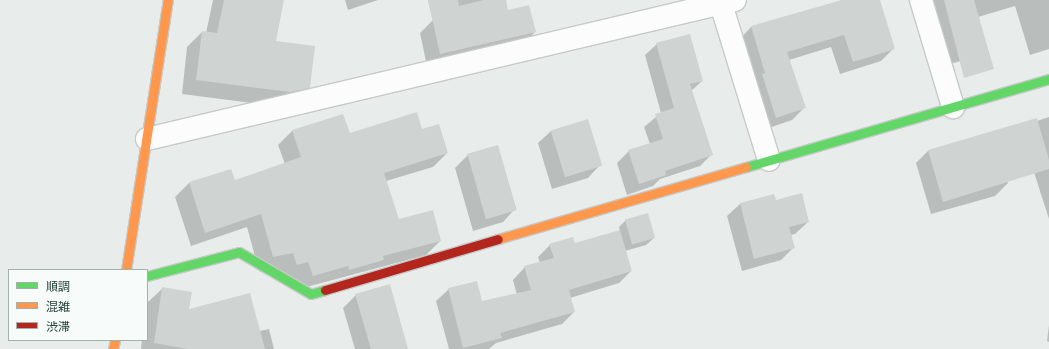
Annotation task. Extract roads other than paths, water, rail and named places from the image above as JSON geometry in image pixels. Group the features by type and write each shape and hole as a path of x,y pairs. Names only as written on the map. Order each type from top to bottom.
{"street":[{"path":"126,269 168,0"},
{"path":"921,0 953,107"},
{"path":"147,139 728,2 769,160"},
{"path":"148,276 239,252 311,294 1049,79"}]}
